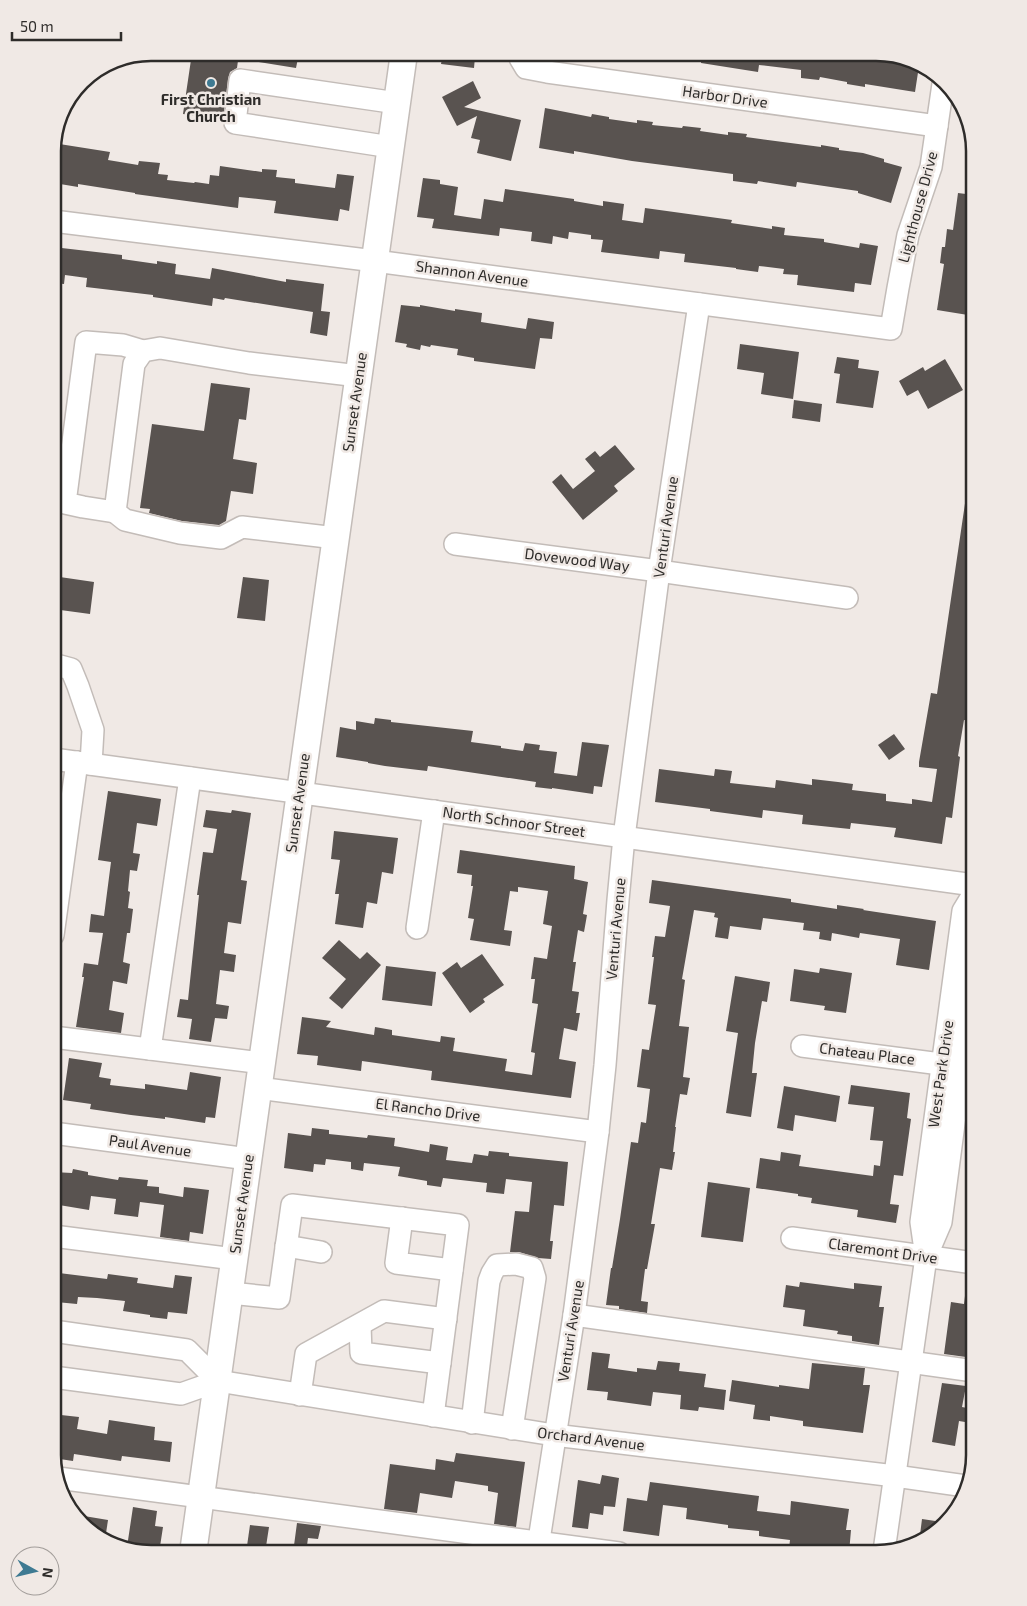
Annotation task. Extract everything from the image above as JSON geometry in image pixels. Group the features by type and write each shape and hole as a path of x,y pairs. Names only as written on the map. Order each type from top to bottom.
{"main road":[{"name":"Sunset Avenue","path":"194,1545 403,61"}],"street":[{"name":"Harbor Drive","path":"523,61 526,68 547,72 937,126"},
{"path":"391,147 235,123 240,80 397,103"},
{"name":"Lighthouse Drive","path":"892,330 908,235 931,167 942,91"},
{"name":"Shannon Avenue","path":"61,221 892,330"},
{"name":"Venturi Avenue","path":"538,1545 574,1315 598,1132 624,837 659,571 699,304"},
{"path":"336,538 242,527 221,538 180,533 125,520 115,512 83,508 64,503 86,342 123,345 143,351 160,348 248,362 359,376"},
{"path":"115,512 134,364 143,351"},
{"name":"Dovewood Way","path":"455,544 847,598"},
{"path":"61,666 71,669 93,730 84,763 61,891"},
{"name":"North Schnoor Street","path":"61,759 966,884"},
{"path":"150,1049 190,778"},
{"path":"416,928 434,811"},
{"name":"West Park Drive","path":"885,1544 926,1257 941,1222 963,911 966,906"},
{"name":"West Park Drive","path":"952,1065 966,1006"},
{"name":"El Rancho Drive","path":"61,1038 150,1049 260,1076 598,1132"},
{"name":"Chateau Place","path":"802,1046 952,1065"},
{"name":"Paul Avenue","path":"61,1134 248,1160"},
{"path":"230,1293 279,1298 292,1205 458,1225 433,1416"},
{"path":"402,1218 396,1263 452,1270"},
{"path":"61,1237 234,1260"},
{"name":"Claremont Drive","path":"792,1238 966,1262"},
{"path":"286,1246 321,1252"},
{"path":"472,1423 489,1281 497,1265 516,1264 532,1268 535,1278 512,1429"},
{"path":"300,1394 306,1354 384,1311 446,1319"},
{"path":"574,1315 966,1370"},
{"path":"360,1324 361,1353 440,1363"},
{"path":"61,1332 187,1350 218,1381 181,1394 61,1378"},
{"name":"Orchard Avenue","path":"218,1381 554,1435 960,1485"},
{"path":"64,1479 518,1545"}],"building":[{"name":"First Christian Church","path":"191,61 238,61 237,68 230,72 228,79 223,120 183,114"},
{"path":"252,61 297,61 296,68"},
{"path":"442,61 475,61 474,68 441,64"},
{"path":"701,61 881,61 904,66 918,72 915,92 865,84 865,87 820,77 819,80 801,78 801,70 759,65 758,72 701,63"},
{"path":"473,81 481,98 464,107 521,120 511,161 477,153 480,140 471,138 477,116 457,126 442,97"},
{"path":"545,108 591,117 592,114 609,117 609,119 637,123 637,120 653,122 652,125 701,128 700,131 728,135 728,132 747,134 746,137 821,147 821,145 839,148 839,150 863,153 902,167 891,203 858,193 858,191 797,182 796,187 758,181 757,184 733,181 733,174 632,161 574,151 574,154 539,148"},
{"path":"61,144 110,152 108,160 138,165 139,161 160,163 158,174 168,175 167,180 194,183 209,184 210,175 219,176 220,166 262,172 262,169 277,170 276,177 295,179 295,183 335,188 337,174 354,176 349,211 340,209 338,221 274,213 276,201 239,197 238,208 78,184 78,187 61,184"},
{"path":"423,178 440,180 440,184 458,187 454,215 467,217 481,219 484,199 503,202 505,189 574,199 574,201 603,206 603,201 624,204 622,220 643,223 645,208 732,220 731,223 772,229 772,226 785,228 784,235 824,239 824,242 859,248 860,243 878,246 871,285 855,283 854,292 797,285 798,275 783,274 784,269 759,266 758,272 684,262 685,254 660,251 659,259 601,252 603,240 591,239 591,235 569,232 568,239 553,236 552,244 531,241 532,232 500,228 499,236 432,228 434,219 417,217"},
{"path":"958,193 966,194 966,315 937,310 944,264 940,263 942,247 945,247 947,229 953,230"},
{"path":"61,248 122,255 122,259 157,264 157,261 176,264 175,274 210,279 212,268 286,282 286,279 324,284 321,311 330,312 327,336 310,333 313,312 225,298 224,300 213,298 212,306 153,297 153,295 86,287 87,278 65,275 64,284 61,284"},
{"path":"401,305 420,307 420,305 482,313 481,322 526,329 528,318 554,322 552,339 540,338 535,369 474,361 474,358 457,355 458,349 431,345 430,347 421,345 420,350 406,347 407,344 395,342"},
{"path":"740,344 799,352 793,399 761,394 764,373 737,369"},
{"path":"837,357 859,360 858,368 879,371 873,408 836,403 840,374 834,373"},
{"path":"945,359 963,390 928,409 918,390 907,396 899,381 923,367 925,371"},
{"path":"211,383 250,388 246,420 239,419 233,459 257,463 253,494 231,491 226,521 219,525 182,521 149,513 150,509 140,508 152,424 204,431"},
{"path":"794,400 822,404 820,422 792,418"},
{"path":"615,445 635,469 614,486 618,491 583,520 552,482 561,474 573,489 595,471 585,459 595,451 600,457"},
{"path":"966,497 966,720 964,720 958,756 960,757 952,818 946,817 942,844 894,837 896,828 851,823 850,829 802,824 803,815 763,810 762,818 655,802 659,769 714,776 715,769 732,771 730,783 775,788 776,780 812,785 812,779 853,784 852,790 886,794 886,801 912,804 912,799 932,802 937,769 919,767 919,762 931,693 937,694"},
{"path":"61,577 94,582 90,614 61,610"},
{"path":"243,577 269,580 265,621 237,618"},
{"path":"375,718 391,720 391,722 473,731 471,742 501,746 501,748 523,751 525,743 540,745 539,750 557,752 554,773 577,776 582,742 609,745 602,787 594,786 593,794 535,787 536,782 428,766 427,771 336,757 340,727 356,730 356,721 374,724"},
{"path":"894,734 905,749 889,760 878,745"},
{"path":"108,791 161,799 157,826 137,823 133,853 140,854 137,871 130,870 128,908 133,909 130,933 127,933 123,962 130,964 127,984 113,981 109,1010 124,1013 121,1033 76,1027 84,977 82,977 84,963 98,965 103,933 89,932 91,914 104,916 111,862 98,860"},
{"path":"206,810 231,813 232,810 251,813 241,880 247,881 241,924 228,922 224,953 236,955 234,972 220,970 216,1004 229,1006 227,1019 215,1018 211,1042 189,1039 192,1019 177,1017 180,999 188,1000 199,895 197,895 203,852 213,853 217,829 203,827"},
{"path":"334,831 398,838 393,874 382,872 377,904 367,902 363,928 335,924 339,894 335,894 340,860 331,859"},
{"path":"460,850 575,866 574,879 588,882 583,914 587,915 584,932 578,930 573,962 576,962 572,991 579,992 576,1013 580,1013 577,1031 564,1028 559,1059 576,1062 571,1098 431,1080 432,1071 362,1061 361,1071 317,1065 318,1056 297,1054 302,1017 331,1021 326,1027 374,1035 375,1027 392,1030 392,1035 440,1042 441,1036 455,1038 453,1051 507,1059 505,1071 532,1075 535,1053 531,1052 538,1004 532,1003 535,979 531,979 534,957 547,959 552,926 543,924 548,891 518,887 518,892 510,891 504,930 512,931 510,946 470,940 474,919 468,918 473,886 471,886 472,875 457,873"},
{"path":"652,880 791,899 791,902 837,909 837,905 936,921 929,970 896,965 900,939 860,933 859,938 832,933 831,941 819,939 820,932 803,930 804,923 763,918 761,930 730,926 728,939 715,937 718,918 714,917 715,913 694,910 682,979 685,980 679,1026 689,1027 683,1077 690,1078 687,1095 680,1094 675,1127 673,1152 675,1152 672,1170 660,1168 651,1224 655,1224 647,1269 645,1269 641,1301 648,1302 647,1313 619,1309 619,1306 606,1305 631,1142 638,1143 641,1122 646,1123 650,1089 637,1087 642,1049 649,1050 656,1005 648,1004 655,936 665,937 670,906 649,903"},
{"path":"339,940 360,959 367,952 381,965 342,1009 329,998 346,979 322,958"},
{"path":"482,954 504,985 483,999 485,1002 470,1013 442,973 457,962 461,968"},
{"path":"386,966 436,972 432,1006 382,1000"},
{"path":"820,968 852,973 846,1013 824,1010 825,1006 790,1001 794,969 819,973"},
{"path":"735,976 770,982 767,1002 762,1001 755,1043 752,1073 757,1073 751,1117 726,1113 738,1033 726,1031"},
{"path":"69,1058 102,1063 99,1077 111,1079 110,1085 145,1089 145,1084 187,1090 190,1072 221,1077 215,1118 206,1117 205,1123 165,1117 165,1119 131,1115 90,1109 91,1104 63,1100"},
{"path":"851,1085 910,1093 907,1118 911,1119 903,1176 894,1175 890,1204 899,1205 896,1223 857,1217 858,1210 811,1203 812,1198 798,1196 798,1194 756,1188 760,1158 780,1161 781,1152 801,1155 799,1166 873,1176 874,1165 880,1166 883,1141 870,1140 874,1107 848,1104"},
{"path":"784,1086 840,1096 836,1122 795,1115 793,1131 777,1128"},
{"path":"312,1128 329,1130 329,1134 367,1138 368,1135 395,1138 394,1146 429,1152 430,1144 448,1147 446,1160 472,1163 474,1154 488,1156 489,1151 509,1153 509,1156 568,1162 564,1206 554,1205 550,1241 553,1241 551,1259 538,1258 519,1252 510,1252 515,1211 529,1212 532,1182 506,1179 504,1194 486,1192 487,1183 443,1178 441,1187 427,1185 427,1181 398,1176 400,1167 364,1163 363,1171 351,1169 351,1162 326,1159 325,1165 314,1164 313,1172 284,1168 288,1133 311,1136"},
{"path":"73,1169 88,1172 88,1175 118,1180 119,1177 148,1180 147,1186 159,1187 159,1193 183,1197 184,1187 209,1190 203,1234 190,1232 189,1241 160,1237 164,1205 140,1202 138,1217 114,1214 116,1199 91,1196 89,1210 61,1205 61,1172 72,1173"},
{"path":"708,1182 750,1188 743,1242 701,1237"},
{"path":"61,1273 107,1279 108,1274 138,1278 137,1283 173,1288 175,1275 192,1277 187,1314 168,1312 167,1319 123,1311 125,1301 78,1297 77,1304 61,1302"},
{"path":"800,1282 854,1289 854,1283 882,1286 879,1307 884,1307 879,1345 852,1341 852,1336 837,1334 838,1331 803,1326 805,1310 783,1307 786,1285 799,1287"},
{"path":"966,1288 966,1357 944,1354 951,1302 964,1304"},
{"path":"592,1352 610,1354 608,1368 637,1372 637,1368 656,1370 658,1361 680,1363 679,1371 706,1374 704,1387 726,1390 724,1410 699,1407 698,1411 680,1409 681,1395 653,1392 651,1406 607,1400 608,1392 587,1390"},
{"path":"812,1363 865,1368 863,1385 870,1385 863,1433 803,1426 803,1421 770,1416 770,1421 753,1419 755,1405 729,1401 732,1380 809,1389"},
{"path":"942,1383 966,1386 962,1407 966,1408 965,1422 959,1421 955,1446 932,1442"},
{"path":"61,1415 79,1417 77,1429 107,1434 109,1420 155,1427 154,1440 172,1442 170,1462 122,1456 121,1461 74,1454 73,1461 61,1459"},
{"path":"456,1453 525,1462 516,1527 494,1524 498,1493 488,1491 488,1486 455,1481 452,1498 420,1493 417,1513 384,1509 390,1464 435,1470 436,1459 454,1462"},
{"path":"602,1475 619,1478 615,1507 604,1506 603,1515 590,1513 588,1529 572,1527 578,1480 600,1484"},
{"path":"650,1482 759,1496 757,1511 790,1515 791,1501 849,1509 846,1530 851,1530 850,1545 789,1545 790,1540 759,1536 759,1531 728,1528 728,1525 686,1519 687,1508 663,1505 659,1536 623,1531 627,1498 647,1501"},
{"path":"133,1507 157,1511 155,1526 163,1527 160,1545 146,1545 128,1541"},
{"path":"86,1516 108,1520 106,1532"},
{"path":"922,1519 936,1521 926,1530 920,1533"},
{"path":"297,1523 321,1526 318,1539 308,1538 307,1545 294,1545"},
{"path":"250,1525 269,1527 266,1545 247,1545"}],"place":[{"name":"First Christian Church","path":"211,83"}]}
